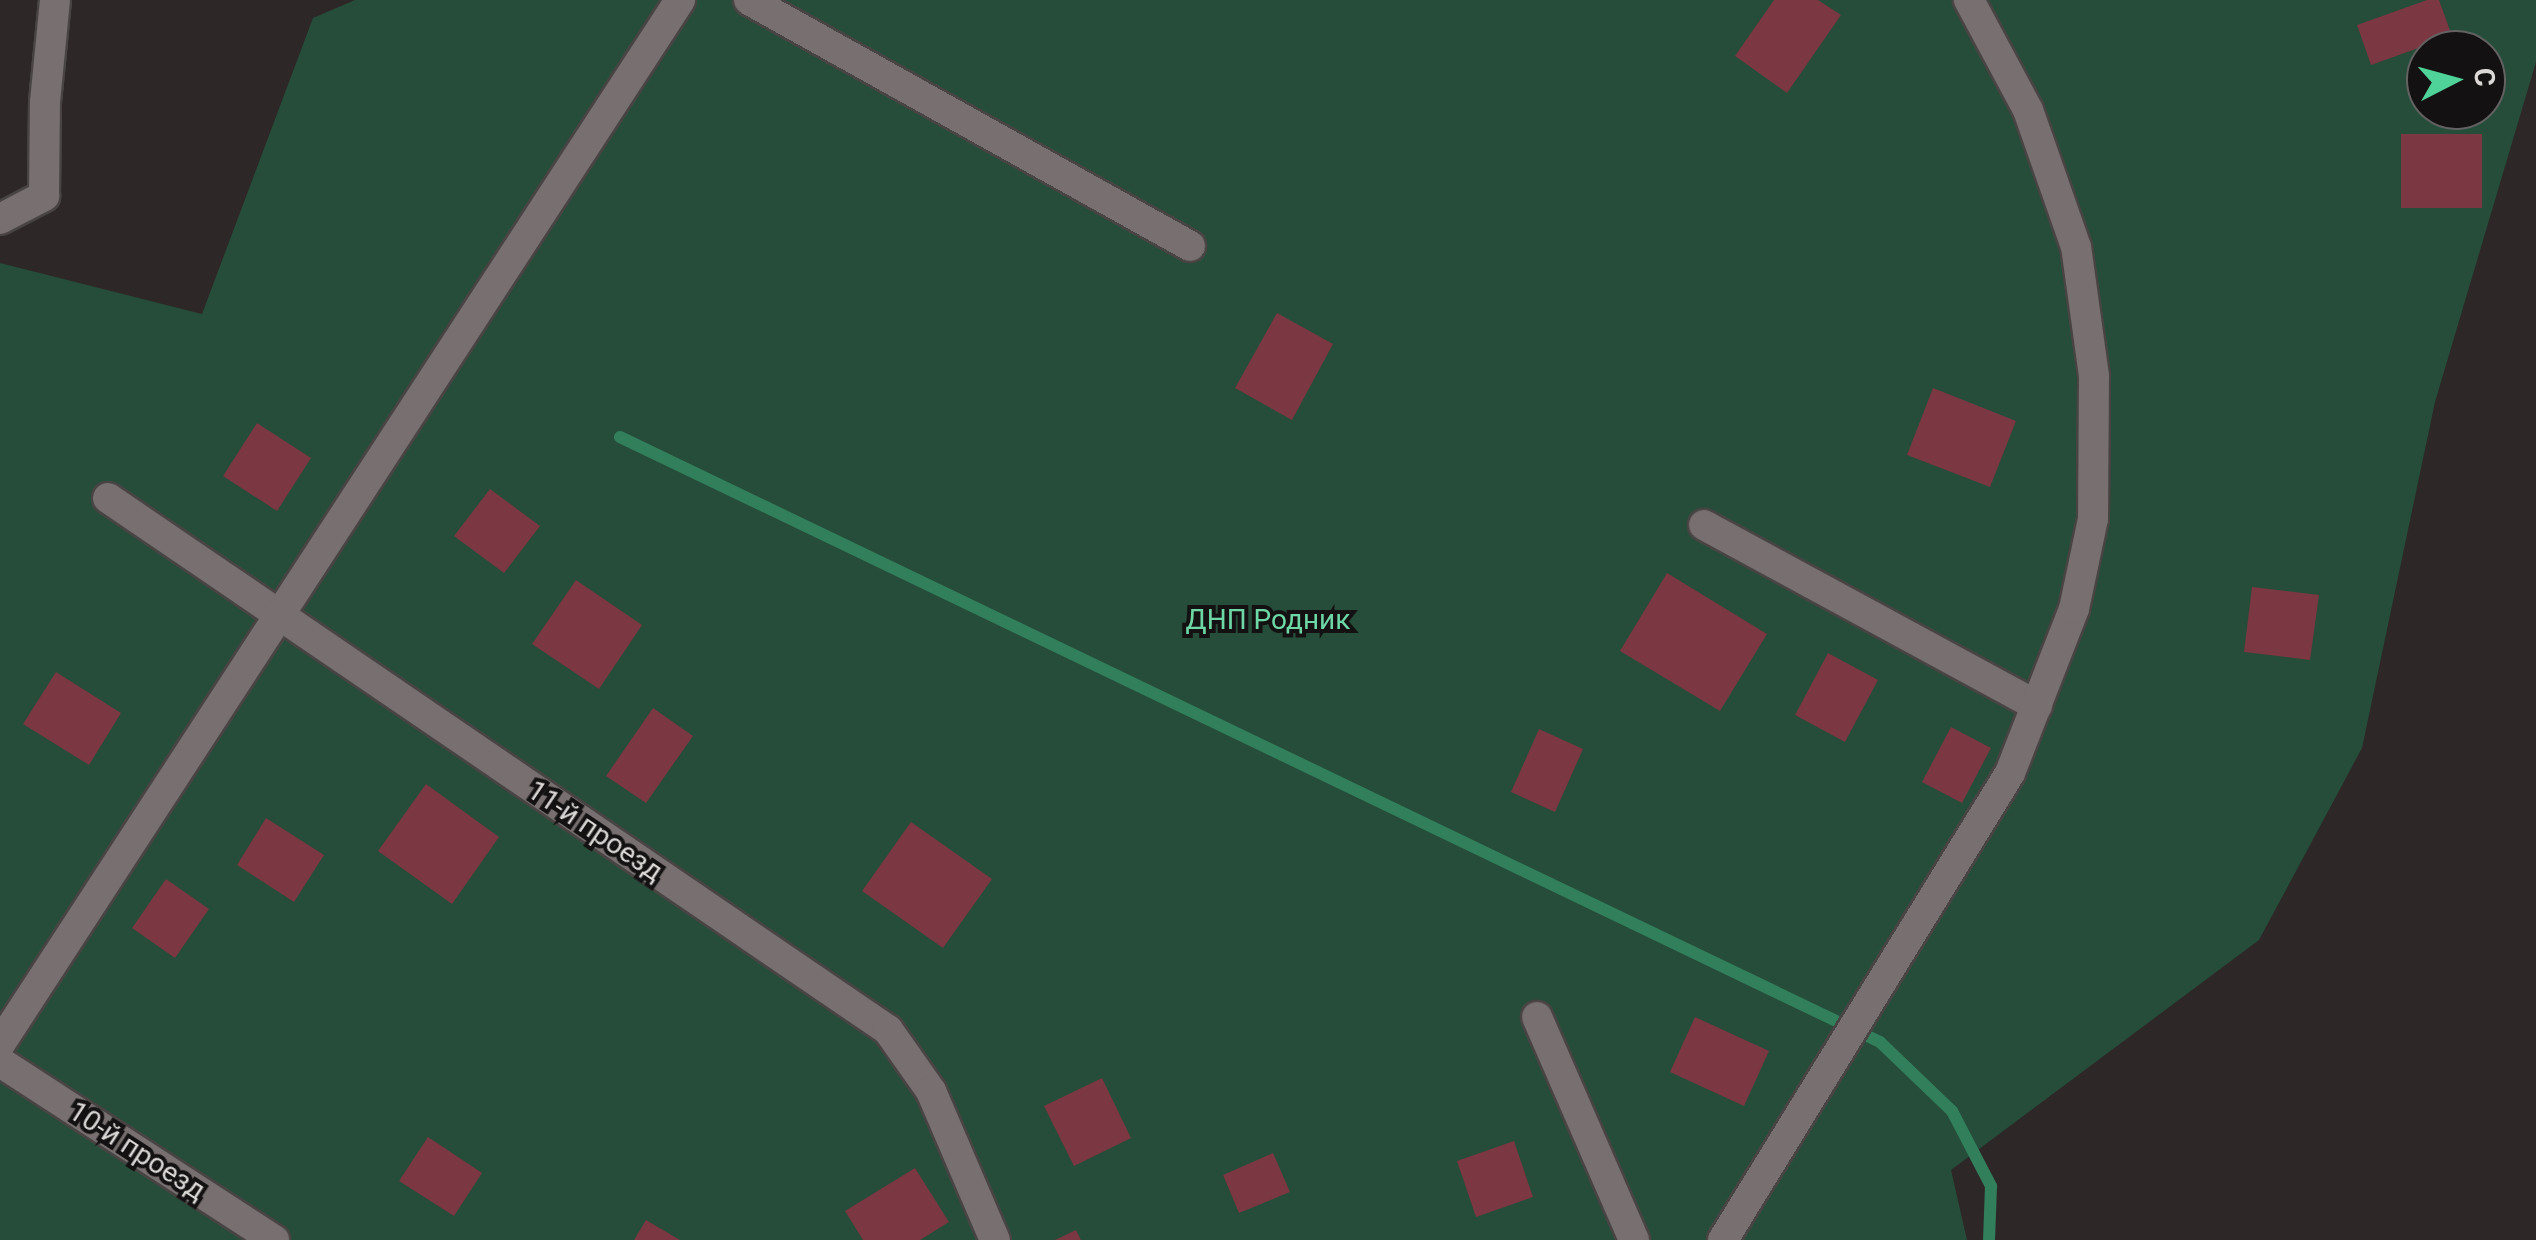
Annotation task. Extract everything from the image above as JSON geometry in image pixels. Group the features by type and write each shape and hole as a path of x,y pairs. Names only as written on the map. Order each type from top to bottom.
{"street":[{"path":"0,219 44,196 45,102 55,0"},
{"path":"0,1044 680,0"},
{"path":"749,0 1190,246"},
{"path":"1723,1240 2010,774 2074,609 2093,518 2094,376 2076,247 2028,110 1970,0"},
{"name":"11-й проезд","path":"108,498 888,1030 931,1091 994,1240"},
{"path":"1704,525 2037,706"},
{"path":"1537,1017 1634,1240"},
{"name":"10-й проезд","path":"0,1062 274,1240"}],"green space":[{"name":"ДНП Родник","path":"355,0 2536,0 2536,62 2435,402 2362,748 2259,940 1951,1170 1967,1240 0,1240 0,263 202,314 313,18"}],"building":[{"path":"1774,0 1818,0 1841,15 1787,93 1735,56"},
{"path":"2427,0 2439,0 2450,30 2406,30 2406,52 2371,65 2357,25"},
{"path":"2401,134 2482,134 2482,208 2401,208"},
{"path":"1277,313 1333,344 1292,420 1235,388"},
{"path":"1933,388 2016,421 1990,487 1907,455"},
{"path":"257,423 311,458 277,511 223,476"},
{"path":"490,489 540,526 504,573 454,536"},
{"path":"1667,573 1767,634 1720,711 1620,651"},
{"path":"576,580 642,625 599,689 532,644"},
{"path":"2252,587 2319,595 2310,660 2244,652"},
{"path":"1828,653 1878,680 1845,742 1795,715"},
{"path":"56,672 121,713 89,765 23,724"},
{"path":"653,708 693,736 646,803 606,776"},
{"path":"1951,727 1991,748 1962,803 1922,782"},
{"path":"1539,729 1583,749 1555,812 1511,792"},
{"path":"426,784 499,837 452,904 378,851"},
{"path":"266,818 324,855 294,902 237,865"},
{"path":"911,822 992,879 943,948 862,891"},
{"path":"166,879 209,909 175,958 132,928"},
{"path":"1695,1017 1769,1051 1744,1106 1670,1072"},
{"path":"1102,1078 1131,1138 1074,1166 1044,1106"},
{"path":"428,1137 482,1173 454,1216 399,1181"},
{"path":"1514,1141 1533,1197 1476,1217 1457,1161"},
{"path":"1273,1153 1290,1192 1239,1213 1223,1175"},
{"path":"915,1168 949,1222 920,1240 863,1240 845,1211"},
{"path":"646,1220 680,1240 634,1240"},
{"path":"1076,1230 1081,1240 1055,1240"}],"waterway":[{"path":"620,437 1880,1042 1952,1111 1991,1186 1989,1240"}]}
